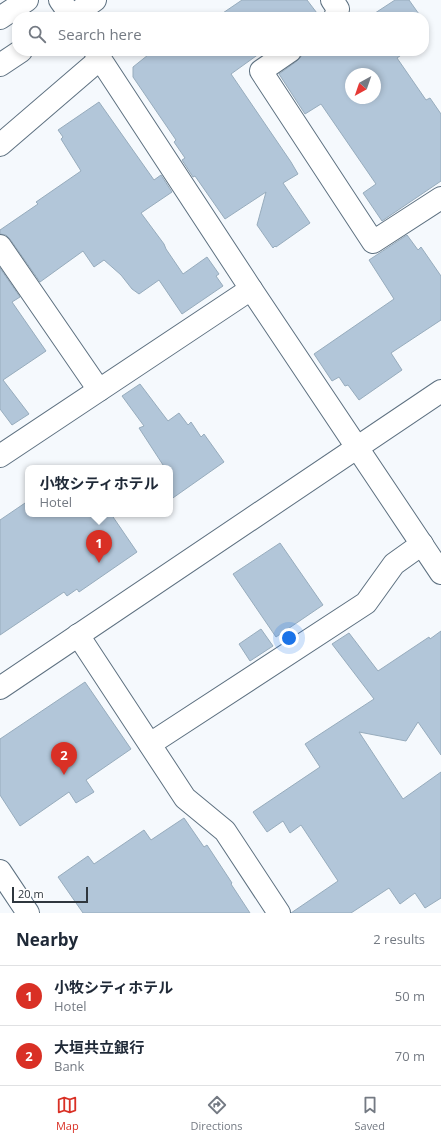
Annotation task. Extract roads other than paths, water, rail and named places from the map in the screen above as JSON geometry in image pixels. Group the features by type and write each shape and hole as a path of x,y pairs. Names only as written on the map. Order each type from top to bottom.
{"street":[{"path":"0,18 27,0"},
{"path":"60,0 68,12"},
{"path":"78,12 95,0"},
{"path":"332,0 338,8 337,12"},
{"path":"0,65 14,56"},
{"path":"0,145 97,56"},
{"path":"99,56 251,289 441,573"},
{"path":"283,56 261,71 373,242 441,198"},
{"path":"0,246 100,390"},
{"path":"0,456 251,289"},
{"path":"0,688 441,391"},
{"path":"150,744 366,603 394,564 422,544"},
{"path":"78,635 185,798 226,831 279,913"},
{"path":"0,871 28,913"}],"place":[{"name":"小牧シティホテル","path":"99,563"},
{"name":"大垣共立銀行","path":"64,775"}]}
